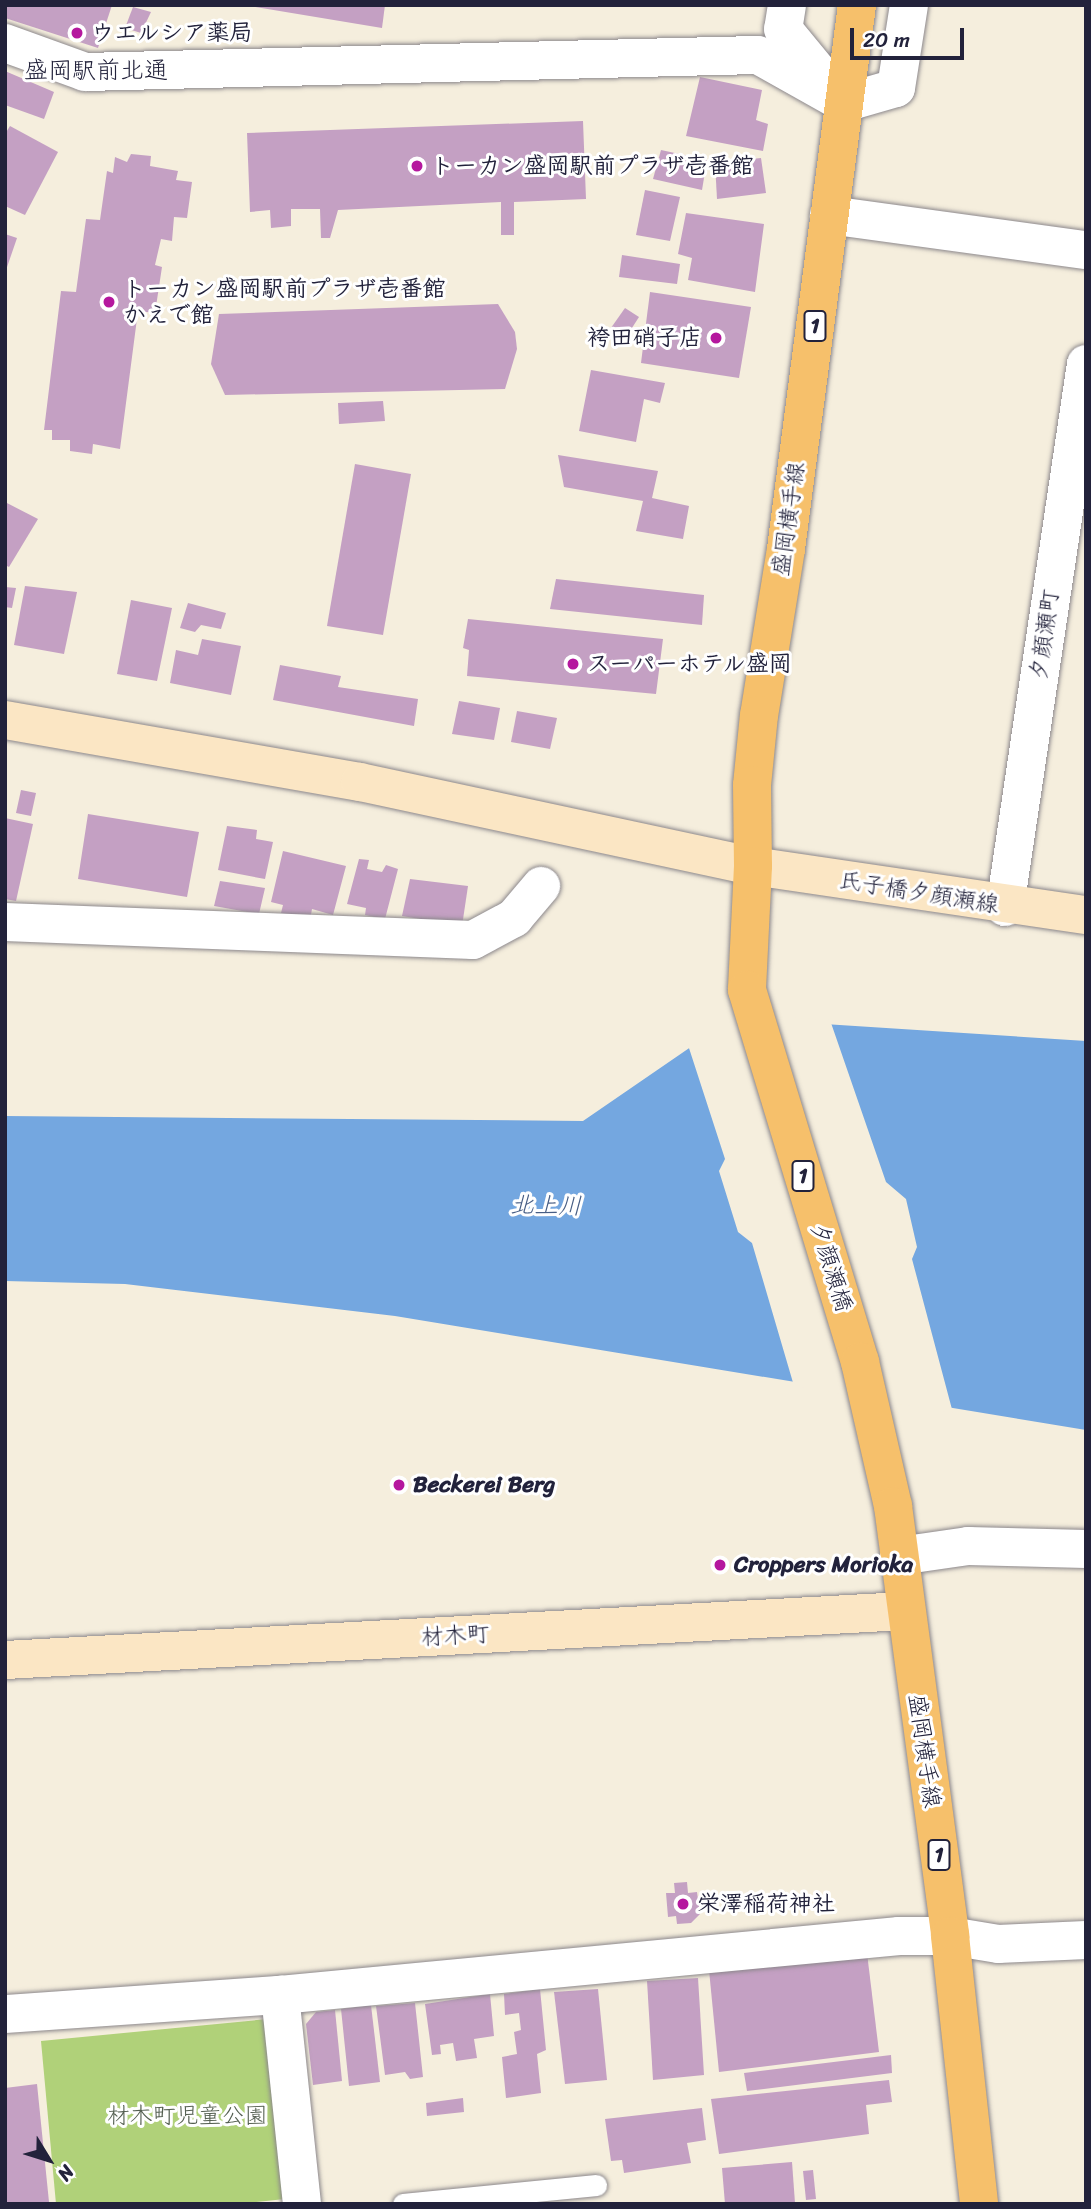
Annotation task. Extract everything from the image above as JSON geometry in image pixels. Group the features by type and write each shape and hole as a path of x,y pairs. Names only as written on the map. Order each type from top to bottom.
{"main road":[{"name":"盛岡横手線","path":"747,990 753,866 752,785 759,715 786,549 857,5"},
{"name":"夕顔瀬橋","path":"747,990 860,1362 893,1506"},
{"name":"盛岡横手線","path":"893,1506 904,1611 950,1936 979,2204"}],"street":[{"path":"787,5 783,29 844,103"},
{"path":"5,43 85,72 758,55 844,103 896,88 909,5"},
{"path":"829,215 1086,250"},
{"name":"夕顔瀬町","path":"1005,907 1086,364"},
{"name":"氏子橋夕顔瀬線","path":"5,720 321,774 753,866 1005,907 1086,915"},
{"path":"5,922 473,940 514,918 541,886"},
{"path":"898,1556 968,1546 1086,1549"},
{"name":"材木町","path":"5,1660 904,1611"},
{"path":"5,2014 280,1995 899,1936 950,1936 998,1944 1086,1940"},
{"path":"280,1995 302,2204"}],"lane":[{"path":"403,2204 596,2185"}],"green space":[{"name":"材木町児童公園","path":"268,2019 285,2199 239,2204 56,2204 41,2041"}],"water":[{"name":"北上川","path":"733,1018 1086,1041 1086,1430 395,1316 125,1284 5,1281 5,1116 583,1121"}],"pier":[{"path":"732,1014 830,1020 886,1182 906,1199 917,1247 912,1259 953,1413 794,1386 752,1243 738,1232 719,1171 725,1159 688,1045"}],"building":[{"name":"ウエルシア薬局","path":"5,5 112,5 98,48 5,18"},
{"path":"243,5 385,5 382,28"},
{"path":"133,7 151,12 141,33 125,28"},
{"path":"5,71 54,92 44,119 5,105"},
{"path":"700,77 762,90 756,120 768,124 763,151 686,136"},
{"name":"トーカン盛岡駅前プラザ壱番館","path":"583,121 586,199 514,202 514,235 501,235 501,202 338,210 330,238 321,238 320,209 291,209 291,226 271,228 270,210 250,212 247,133"},
{"path":"10,126 58,152 25,215 5,206 5,134"},
{"path":"661,150 707,160 702,190 653,179"},
{"name":"トーカン盛岡駅前プラザ壱番館 かえで館","path":"131,154 151,156 150,166 178,171 176,180 192,182 187,218 174,217 172,241 161,239 155,265 162,267 155,313 138,311 120,449 93,444 92,454 70,451 70,440 52,440 52,430 44,430 61,291 76,292 86,219 100,220 107,171 113,173 115,157 127,162"},
{"path":"761,158 766,193 717,199 715,163"},
{"path":"645,190 680,197 670,241 636,235"},
{"path":"686,213 764,224 755,292 688,280 692,258 678,254"},
{"path":"5,234 17,238 6,270 5,270"},
{"path":"622,255 680,264 677,284 619,277"},
{"path":"650,292 751,307 739,378 641,363"},
{"path":"498,304 515,332 517,349 505,389 225,395 211,364 219,314"},
{"path":"625,308 639,317 621,345 606,335"},
{"path":"591,370 665,383 660,403 644,399 636,442 579,431"},
{"path":"383,401 385,421 339,424 338,403"},
{"path":"558,455 658,471 652,498 689,506 683,539 636,531 643,501 564,487"},
{"path":"355,464 411,474 383,635 327,626"},
{"path":"5,502 38,519 9,567 5,565"},
{"path":"556,579 704,595 702,625 550,609"},
{"path":"25,586 77,592 64,654 14,645"},
{"path":"5,587 16,588 12,608 5,607"},
{"path":"131,600 172,608 157,681 117,674"},
{"path":"188,603 226,613 221,629 201,625 195,632 180,628"},
{"path":"468,619 663,639 656,694 467,676 469,650 463,648"},
{"path":"202,639 241,646 231,695 170,683 176,650 198,655"},
{"path":"280,665 341,676 338,687 418,699 414,726 273,700"},
{"path":"459,701 500,708 494,740 452,734"},
{"path":"517,711 557,718 550,749 511,742"},
{"path":"21,790 36,793 31,816 16,813"},
{"path":"88,814 199,832 187,897 78,879"},
{"path":"5,818 33,824 16,901 5,899"},
{"path":"227,826 257,830 256,839 273,842 265,879 218,870"},
{"path":"283,851 346,866 333,915 312,909 310,920 281,913 283,905 271,902"},
{"path":"359,859 369,860 367,869 382,872 386,865 398,869 385,919 365,915 366,908 347,904"},
{"path":"410,879 468,886 462,926 402,916"},
{"path":"220,881 265,888 259,914 214,906"},
{"name":"栄澤稲荷神社","path":"687,1882 688,1893 697,1892 700,1914 691,1923 677,1924 676,1916 668,1917 666,1893 675,1893 674,1883"},
{"path":"867,1953 879,2052 719,2072 709,1970"},
{"path":"698,1978 704,2075 653,2080 647,1981"},
{"path":"540,1989 546,2050 537,2054 541,2093 506,2098 502,2057 517,2054 514,2032 521,2030 519,2013 505,2015 504,1994"},
{"path":"598,1989 607,2080 565,2084 554,1992"},
{"path":"490,1994 494,2036 474,2039 477,2058 456,2061 453,2043 440,2045 441,2054 432,2055 425,2004"},
{"path":"415,2003 423,2077 410,2079 405,2072 385,2075 376,2006"},
{"path":"371,2005 380,2082 349,2086 341,2009"},
{"path":"335,2010 342,2081 313,2085 306,2024 316,2012"},
{"path":"891,2055 892,2073 747,2091 744,2073"},
{"path":"889,2080 892,2102 866,2105 869,2134 719,2154 711,2099"},
{"path":"37,2084 49,2202 5,2204 5,2088"},
{"path":"463,2098 464,2112 427,2116 426,2103"},
{"path":"702,2108 706,2140 687,2143 691,2163 624,2173 622,2160 611,2161 605,2119"},
{"path":"792,2162 795,2203 725,2204 722,2168"},
{"path":"813,2170 816,2199 806,2200 803,2171"}],"place":[{"name":"ウエルシア薬局","path":"77,33"},
{"name":"トーカン盛岡駅前プラザ壱番館","path":"417,166"},
{"name":"トーカン盛岡駅前プラザ壱番館 かえで館","path":"109,302"},
{"name":"袴田硝子店","path":"716,338"},
{"name":"スーパーホテル盛岡","path":"573,664"},
{"name":"Beckerei Berg","path":"399,1485"},
{"name":"Croppers Morioka","path":"720,1565"},
{"name":"栄澤稲荷神社","path":"683,1904"}],"district":[{"name":"盛岡駅前北通","path":"96,71"}]}
